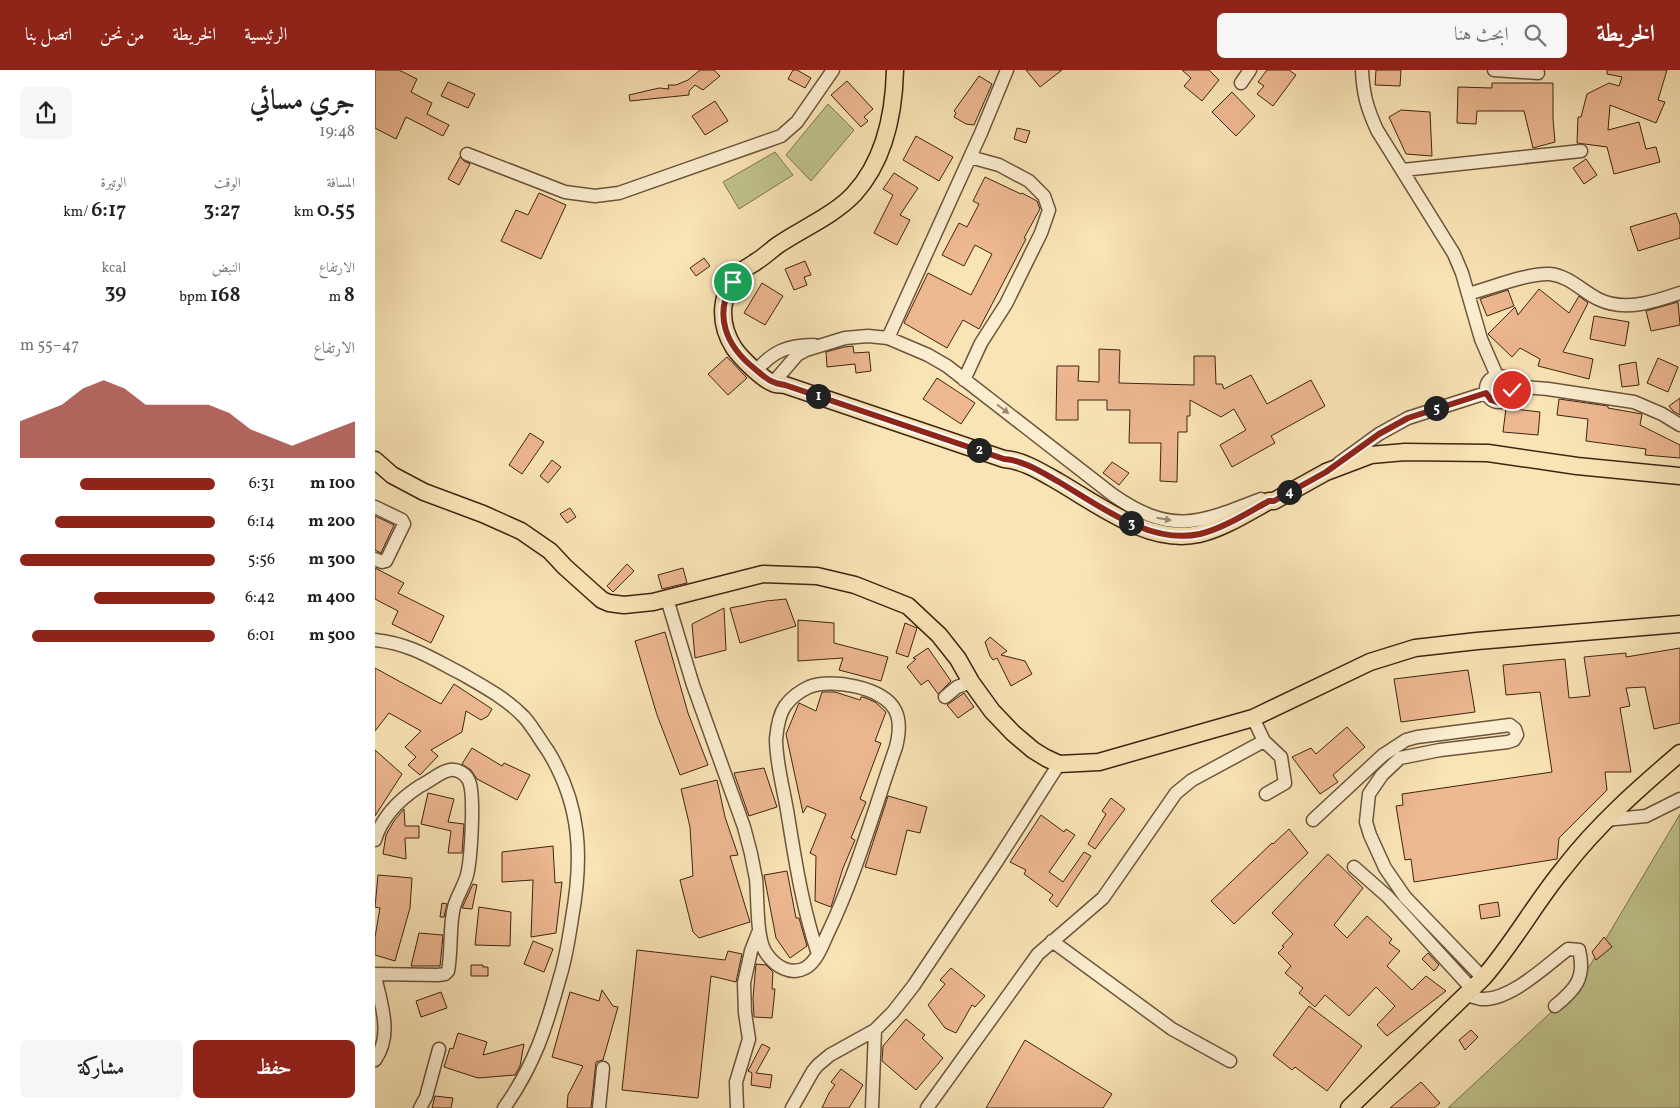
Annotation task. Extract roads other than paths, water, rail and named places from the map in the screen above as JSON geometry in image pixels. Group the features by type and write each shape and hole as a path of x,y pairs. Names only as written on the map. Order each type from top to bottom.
{"main road":[{"path":"895,70 894,99 887,132 871,170 854,193 819,221 779,245 742,271 727,291 723,306 723,320 734,347 744,360 760,366 779,381 1004,459 1009,465 1121,528 1174,541 1211,540 1232,531 1262,513 1277,499 1326,472 1371,455 1405,452 1488,453 1577,466 1680,476"},
{"path":"375,460 392,475 424,492 483,514 521,531 550,551 602,600 624,605 667,599 763,574 817,576 855,585 908,606 939,635 958,659 971,682 992,711 1013,733 1033,750 1059,764 1099,762 1253,718 1370,662 1415,648 1680,624"},
{"path":"1349,1108 1474,987 1494,965 1553,881 1605,820 1680,753"}],"street":[{"path":"467,154 565,192 595,196 619,193 781,136 797,122 833,70"},
{"path":"888,338 971,157 1007,70"},
{"path":"1241,83 1250,70"},
{"path":"1362,70 1363,91 1368,112 1377,130 1454,254 1462,273 1481,339 1497,376"},
{"path":"1494,70 1537,73"},
{"path":"1403,170 1581,151"},
{"path":"964,380 981,343 1006,304 1041,233 1049,210 1044,196 1029,181 999,165 971,157"},
{"path":"1468,294 1543,274 1553,274 1598,299 1622,305 1637,305 1680,293"},
{"path":"779,381 797,355 845,338 869,336 888,338 928,355 964,380 1113,496 1132,509 1144,514 1163,520 1197,521 1212,518 1260,499 1269,497 1277,499"},
{"path":"760,366 787,348 797,345 821,346"},
{"path":"1497,376 1506,378 1512,386 1511,395 1500,403 1491,400 1486,393 1489,380 1497,376"},
{"path":"1512,386 1548,389 1634,402 1680,424"},
{"path":"1326,472 1379,434 1408,418 1486,393"},
{"path":"375,507 401,520 403,524 386,561 382,562 375,559"},
{"path":"667,599 693,685 744,827 755,877 761,943 766,953 778,966 786,971 794,972 812,963 818,954 849,884 896,747 899,734 898,715 895,708 873,692 844,684 825,684 810,686 792,698 779,720 776,739 778,763 801,896 818,954"},
{"path":"375,640 394,642 419,651 476,682 513,707 533,730 554,761 565,782 573,805 577,827 578,881 566,957 540,1045 524,1079 504,1108"},
{"path":"945,697 957,687 971,682"},
{"path":"1253,718 1264,741 1281,757 1285,783 1266,794"},
{"path":"1313,820 1396,753 1507,742 1514,740 1517,735 1515,729 1510,725 1406,740 1396,753 1369,794 1366,822 1385,868 1395,885 1482,999 1501,995 1531,979 1568,949 1579,950 1582,961 1581,973 1573,992 1555,1006"},
{"path":"927,1108 1038,954 1103,898 1176,793 1192,780 1264,741"},
{"path":"792,1108 813,1070 818,1065 830,1055 875,1030 893,1012 997,861 1059,764"},
{"path":"375,840 378,830 384,821 397,804 407,795 447,771 459,771 467,777 471,787 470,859 467,876 453,910 448,971 445,974 438,975 375,975 384,1017 385,1033 381,1050 375,1060"},
{"path":"1605,820 1646,816 1680,798"},
{"path":"1354,867 1388,897 1474,987"},
{"path":"737,1108 736,1082 749,1039 745,1013 744,983 751,951 759,930"},
{"path":"1052,941 1172,1029 1230,1061"},
{"path":"872,1108 875,1030"},
{"path":"420,1108 426,1097 439,1049"},
{"path":"603,1068 603,1107"}]}
